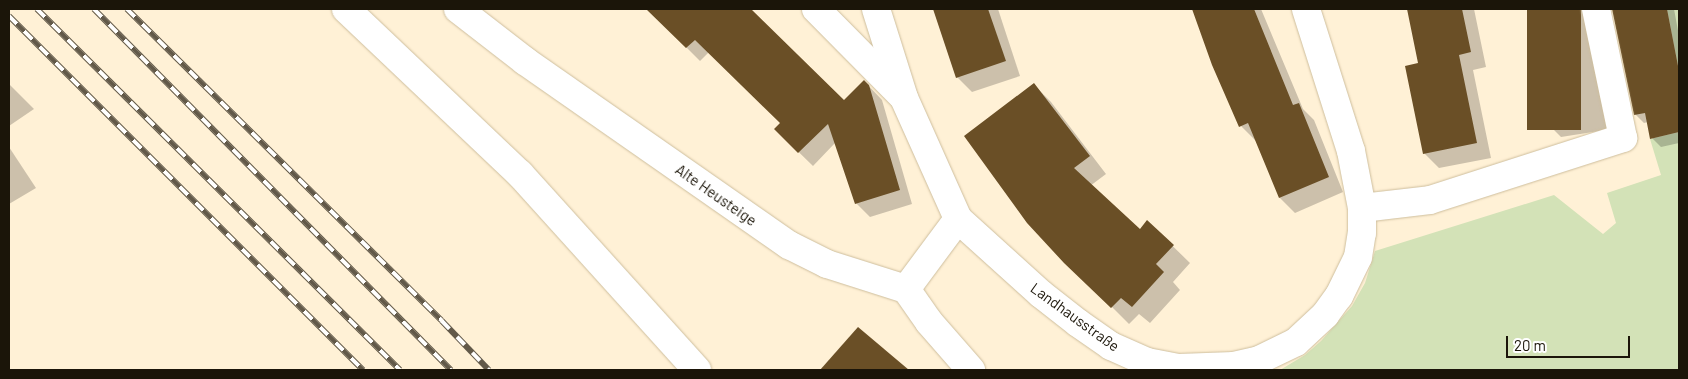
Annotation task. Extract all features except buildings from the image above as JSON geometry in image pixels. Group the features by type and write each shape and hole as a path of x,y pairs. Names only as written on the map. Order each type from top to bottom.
{"street":[{"path":"346,9 520,174 697,370"},
{"name":"Alte Heusteige","path":"458,9 525,61 789,245 826,264 906,289"},
{"path":"816,9 904,98"},
{"name":"Landhausstraße","path":"876,9 904,98 958,219 1041,294 1111,346 1150,366 1178,368 1234,366 1259,360 1296,342 1325,314 1350,276 1358,257 1362,233 1362,208 1351,151 1306,9"},
{"path":"1362,208 1430,200 1623,138 1596,9"},
{"path":"958,219 906,289 928,322 971,370"}],"green space":[{"path":"1667,9 1679,9 1679,71"},
{"path":"1679,132 1679,370 1280,370 1305,355 1321,341 1352,306 1365,283 1375,251 1554,195 1603,234 1616,223 1607,193 1661,175 1650,139"}],"railway":[{"path":"37,9 400,370"},
{"path":"94,9 451,370"},
{"path":"127,9 442,321 489,370"},
{"path":"9,16 363,370"}]}
